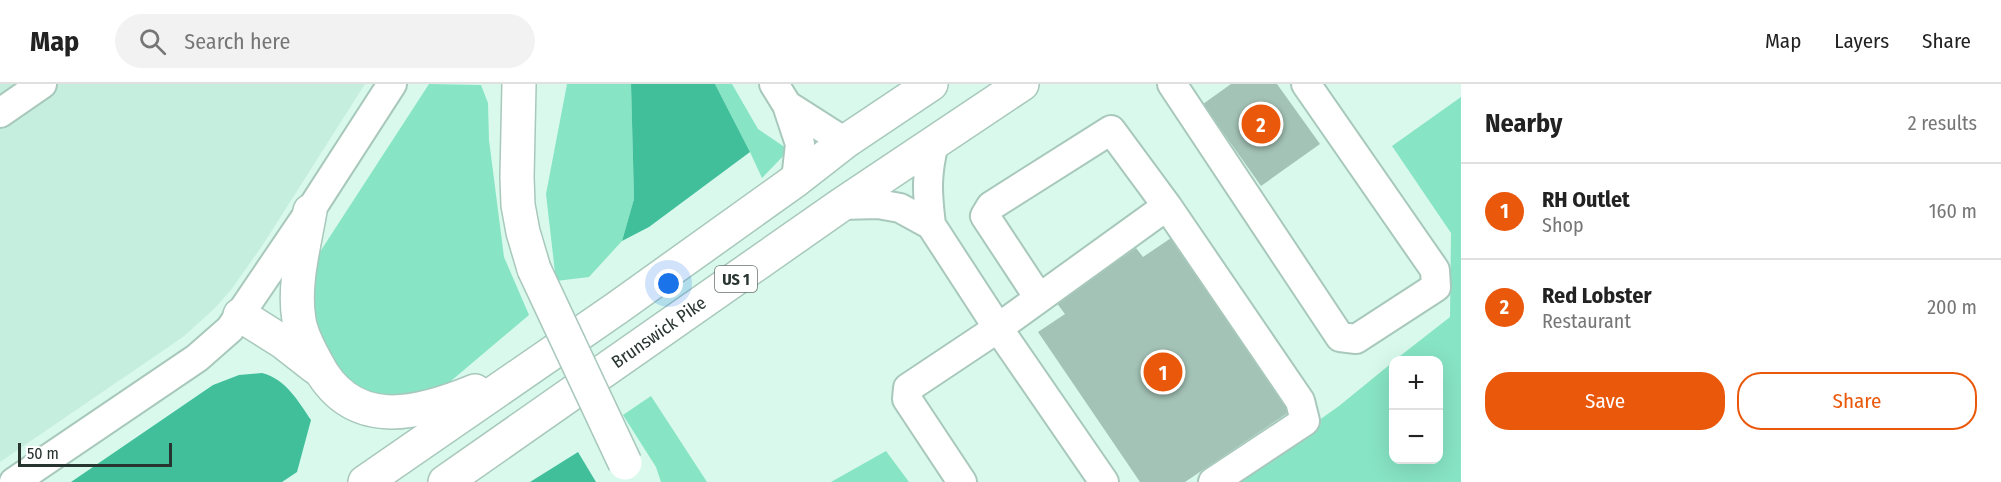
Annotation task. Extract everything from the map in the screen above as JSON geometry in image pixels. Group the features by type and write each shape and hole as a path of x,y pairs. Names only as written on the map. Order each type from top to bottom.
{"highway":[{"path":"503,84 518,149"},
{"path":"519,84 517,177 519,212 523,232 534,269 629,472"},
{"path":"518,149 538,108 543,84"},
{"name":"US 1","path":"364,482 698,251 846,141 931,84"},
{"name":"Brunswick Pike","path":"449,480 841,205 1022,84"},
{"path":"310,211 298,286 299,320 308,346 321,372"},
{"path":"240,315 283,342 321,372 335,389 353,402 378,411 392,412 430,408 532,366"}],"street":[{"path":"0,114 42,84"},
{"path":"14,482 197,358 216,342 240,315 392,84"},
{"path":"1172,84 1341,337 1356,339 1436,287 1435,270 1306,84"},
{"path":"781,94 834,135 846,141"},
{"path":"781,94 800,144 796,180"},
{"path":"1039,298 985,216 991,206 1112,130 1167,206 1300,401 1305,421 1213,482"},
{"path":"934,143 927,187 931,225 998,328 1104,482"},
{"path":"841,205 878,204 900,208 931,225"},
{"path":"962,482 907,399 908,388 998,328 1167,206"}],"shaded area":[{"path":"0,84 365,84 262,246 231,290 215,308 183,337 0,462"},
{"path":"429,84 481,85 488,103 489,140 504,257 529,315 432,397 410,405 351,393 309,336 316,258"},
{"path":"567,84 631,84 634,199 622,241 589,277 556,281 546,194"},
{"path":"631,84 715,84 750,152 649,227 622,241 634,199"},
{"path":"715,84 732,84 758,129 789,150 762,178 750,152"},
{"path":"1461,97 1461,482 1232,482 1339,406 1389,365 1389,464 1443,464 1443,356 1400,356 1450,317 1451,233 1392,146"},
{"path":"262,373 285,385 311,420 297,472 282,482 71,482 213,385 239,375"},
{"path":"651,396 707,482 661,482 656,467 623,415"},
{"path":"886,451 909,482 831,482"},
{"path":"578,452 596,482 530,482"}],"building":[{"path":"1231,84 1277,84 1320,144 1261,186 1203,104"},
{"path":"1171,238 1289,412 1185,482 1140,482 1038,332 1065,314 1056,302 1136,248 1143,257"}],"place":[{"name":"Red Lobster","path":"1261,124"},
{"name":"RH Outlet","path":"1163,372"}]}
